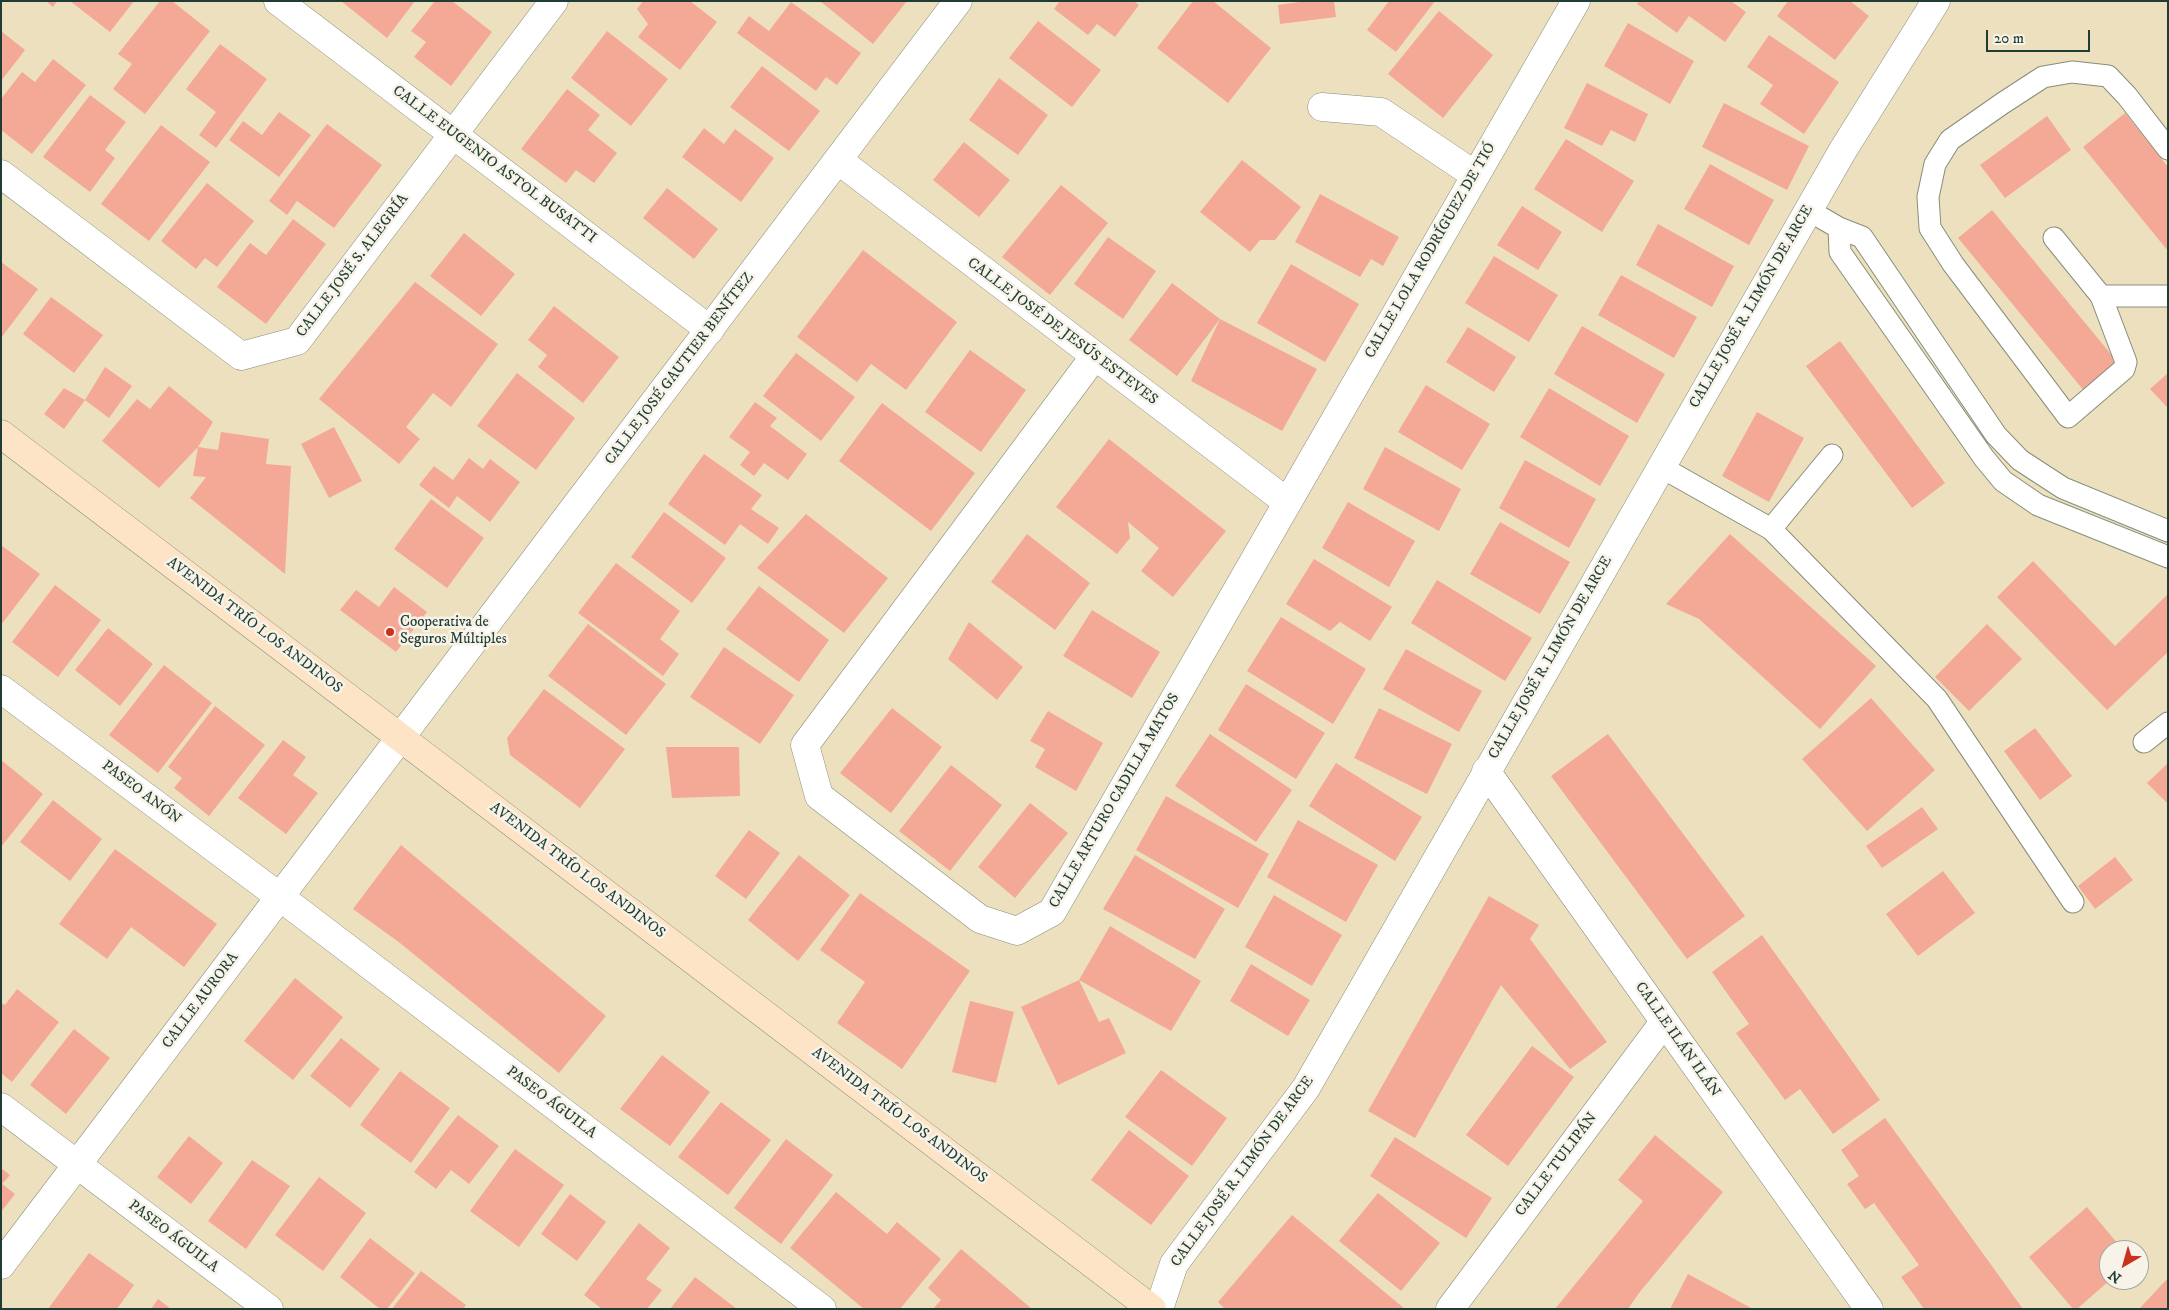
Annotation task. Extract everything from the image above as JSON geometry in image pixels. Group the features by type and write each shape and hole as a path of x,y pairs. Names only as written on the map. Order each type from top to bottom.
{"street":[{"name":"CALLE EUGENIO ASTOL BUSATTI","path":"278,1 710,330"},
{"name":"CALLE JOSÉ S. ALEGRÍA","path":"1,174 241,356 297,340 554,1"},
{"name":"CALLE JOSÉ GAUTIER BENÍTEZ","path":"400,736 958,1"},
{"name":"CALLE LOLA RODRÍGUEZ DE TIÓ","path":"1287,502 1576,1"},
{"name":"CALLE JOSÉ R. LIMÓN DE ARCE","path":"1159,1309 1174,1264 1306,1088 1486,770 1808,210 1936,1"},
{"path":"1322,107 1381,112 1475,175"},
{"name":"CALLE JOSÉ DE JESÚS ESTEVES","path":"838,160 1094,357 1287,502"},
{"name":"CALLE ARTURO CADILLA MATOS","path":"1094,357 805,745 819,796 980,920 1017,931 1052,912 1287,502"},
{"name":"AVENIDA TRÍO LOS ANDINOS","path":"1,434 1152,1309"},
{"name":"PASEO ANÓN","path":"1,689 280,897"},
{"name":"CALLE AURORA","path":"1,1265 400,736"},
{"name":"CALLE ILÁN ILÁN","path":"1486,770 1869,1309"},
{"name":"PASEO ÁGUILA","path":"280,897 822,1309"},
{"name":"CALLE TULIPÁN","path":"1450,1309 1664,1022"},
{"path":"1,1107 78,1165"},
{"name":"PASEO ÁGUILA","path":"78,1165 269,1309"}],"lane":[{"path":"2054,238 2100,296 2126,362 2124,369 2068,417 1953,264 1930,228 1928,197 1935,164 1950,140 2003,103 2044,77 2072,72 2108,76 2127,96 2168,150"},
{"path":"1808,210 1839,228 1862,237 1996,435 2020,460 2063,488 2168,531"},
{"path":"1839,228 1840,252 1984,458 2003,481 2038,505 2168,558"},
{"path":"2100,296 2168,296"},
{"path":"1771,529 1832,455"},
{"path":"2003,481 2020,460"},
{"path":"1661,467 1771,529 1937,699 2073,902"},
{"path":"2144,742 2168,723"}],"building":[{"path":"46,1 57,1 53,7"},
{"path":"70,1 134,1 110,32"},
{"path":"160,1 172,1 210,31 145,114 113,89 132,64 118,54"},
{"path":"341,1 415,1 387,38"},
{"path":"435,1 452,1 492,32 451,86 414,57 426,42 411,31"},
{"path":"643,1 690,1 717,22 680,70 638,37 648,24 637,9"},
{"path":"820,1 907,1 873,44"},
{"path":"1060,1 1134,1 1139,5 1115,37 1097,24 1088,35 1054,9"},
{"path":"1193,1 1213,1 1271,48 1228,103 1157,48"},
{"path":"1307,1 1334,1 1336,17 1280,24 1278,5"},
{"path":"1389,1 1435,1 1396,52 1367,30"},
{"path":"1639,1 1731,1 1746,12 1725,42 1689,16 1677,33 1637,4"},
{"path":"1788,1 1850,1 1869,16 1835,60 1777,16"},
{"path":"791,2 861,53 837,85 826,77 816,91 737,33 749,16 769,31"},
{"path":"1439,11 1493,55 1443,118 1388,74"},
{"path":"1038,21 1101,70 1072,107 1009,58"},
{"path":"1628,23 1694,61 1670,104 1604,66"},
{"path":"1,31 25,50 1,81"},
{"path":"607,31 668,79 631,126 571,78"},
{"path":"1769,35 1839,82 1804,134 1760,104 1773,85 1747,67"},
{"path":"220,44 267,79 216,148 199,135 216,112 186,89"},
{"path":"53,59 86,85 32,154 1,130 1,99 22,72 35,82"},
{"path":"762,66 820,111 789,151 730,107"},
{"path":"999,78 1048,115 1018,155 969,120"},
{"path":"1587,83 1648,114 1635,142 1611,130 1602,146 1564,128"},
{"path":"567,89 600,115 588,130 617,153 594,183 576,170 566,183 521,149"},
{"path":"90,95 126,122 105,150 115,158 90,192 43,157"},
{"path":"1724,103 1809,146 1787,190 1702,147"},
{"path":"279,112 311,135 279,177 229,140 243,121 262,135"},
{"path":"2125,113 2168,167 2168,251 2083,147"},
{"path":"2047,116 2071,150 2005,198 1980,165"},
{"path":"327,124 382,165 334,228 297,201 287,215 269,201"},
{"path":"161,125 210,162 149,241 101,204"},
{"path":"704,128 724,144 735,129 774,158 741,202 682,157"},
{"path":"1566,139 1634,181 1602,232 1534,189"},
{"path":"964,142 1010,180 979,217 933,180"},
{"path":"1242,160 1301,207 1275,240 1260,240 1250,252 1200,212"},
{"path":"1710,164 1774,200 1749,245 1684,209"},
{"path":"207,183 254,221 217,267 205,258 196,269 161,241"},
{"path":"1061,185 1108,223 1050,295 1002,257"},
{"path":"667,188 718,229 694,259 643,218"},
{"path":"1320,194 1399,237 1383,266 1371,259 1360,277 1295,242"},
{"path":"1522,206 1562,232 1538,270 1497,245"},
{"path":"1992,210 2119,364 2085,392 1958,238"},
{"path":"293,219 326,244 266,324 217,287 250,243 266,255"},
{"path":"1658,224 1734,266 1712,307 1636,265"},
{"path":"464,233 515,274 481,316 430,276"},
{"path":"1108,237 1156,271 1123,319 1074,284"},
{"path":"863,250 957,322 906,390 871,364 857,382 797,337"},
{"path":"1494,256 1558,295 1529,342 1465,303"},
{"path":"1,262 38,289 1,338"},
{"path":"1291,264 1359,304 1325,362 1257,323"},
{"path":"1621,275 1697,317 1674,358 1598,315"},
{"path":"415,282 498,344 451,407 433,393 406,427 420,439 399,464 319,399"},
{"path":"1172,283 1220,319 1177,376 1129,340"},
{"path":"51,297 103,335 74,373 23,334"},
{"path":"554,306 619,357 583,403 538,367 547,355 528,340"},
{"path":"1220,319 1317,369 1282,431 1191,381"},
{"path":"1582,326 1665,374 1637,423 1554,374"},
{"path":"1468,327 1516,357 1494,392 1446,362"},
{"path":"1840,341 1945,483 1912,508 1806,366"},
{"path":"970,350 1026,390 981,452 925,412"},
{"path":"796,353 855,397 821,441 763,396"},
{"path":"105,367 132,386 109,418 85,400"},
{"path":"517,373 575,418 536,470 477,426"},
{"path":"2168,373 2168,408 2150,389"},
{"path":"1426,385 1490,424 1462,470 1398,432"},
{"path":"169,386 213,422 198,447 159,488 102,441 137,399 150,409"},
{"path":"64,388 85,400 64,429 44,414"},
{"path":"1549,388 1629,436 1600,486 1520,437"},
{"path":"755,402 777,418 770,426 807,454 788,480 764,463 754,476 740,465 750,452 729,437"},
{"path":"882,403 975,473 931,531 839,461"},
{"path":"1757,412 1804,438 1769,502 1722,476"},
{"path":"334,427 362,481 329,498 301,444"},
{"path":"221,432 269,439 266,464 291,466 285,574 190,498 206,477 193,476 198,447 218,450"},
{"path":"1109,439 1226,531 1173,597 1141,571 1159,548 1128,522 1130,538 1117,554 1056,507"},
{"path":"1385,447 1461,489 1439,531 1363,489"},
{"path":"704,454 762,495 751,509 779,528 768,544 740,524 725,545 668,504"},
{"path":"469,458 483,469 490,459 520,482 490,522 457,496 449,508 419,485 434,466 453,480"},
{"path":"1525,460 1596,499 1569,548 1499,508"},
{"path":"431,499 484,538 447,588 394,549"},
{"path":"1348,502 1415,541 1389,587 1322,548"},
{"path":"664,512 726,558 692,603 631,557"},
{"path":"806,514 888,578 844,633 757,568"},
{"path":"1500,522 1570,562 1540,614 1470,574"},
{"path":"1027,534 1090,583 1055,630 991,582"},
{"path":"1730,534 1876,666 1820,729 1699,619 1666,604"},
{"path":"1,545 40,574 1,625"},
{"path":"1314,559 1392,607 1370,641 1340,622 1330,631 1286,604"},
{"path":"2033,561 2115,646 2168,594 2168,652 2107,710 1997,597"},
{"path":"616,563 680,611 660,639 679,654 663,676 578,613"},
{"path":"1437,580 1532,638 1505,681 1411,623"},
{"path":"55,585 101,620 58,677 12,642"},
{"path":"759,586 829,640 799,682 726,629"},
{"name":"Cooperativa de Seguros Múltiples","path":"394,587 427,612 396,652 340,610 356,590 379,607"},
{"path":"1092,610 1160,652 1132,698 1063,656"},
{"path":"1281,617 1366,669 1333,724 1247,671"},
{"path":"969,622 1023,667 997,700 948,659"},
{"path":"588,624 666,684 626,735 548,676"},
{"path":"1987,624 2022,659 1969,711 1935,677"},
{"path":"108,628 153,664 120,706 75,670"},
{"path":"724,647 794,695 760,744 690,697"},
{"path":"1406,649 1482,691 1459,732 1383,689"},
{"path":"164,665 212,703 158,773 109,735"},
{"path":"1246,684 1325,733 1296,779 1218,730"},
{"path":"544,689 625,749 580,808 510,755 507,738"},
{"path":"1871,698 1935,770 1867,831 1802,759"},
{"path":"215,706 265,745 209,816 174,788 182,778 168,767"},
{"path":"892,708 942,747 891,813 840,773"},
{"path":"1379,708 1452,744 1427,794 1354,758"},
{"path":"1048,711 1103,743 1076,791 1035,767 1045,749 1030,741"},
{"path":"2035,728 2072,776 2040,800 2004,751"},
{"path":"1210,734 1292,790 1256,842 1175,786"},
{"path":"1608,734 1745,916 1687,959 1551,776"},
{"path":"283,740 306,757 293,775 318,793 286,834 238,798"},
{"path":"666,747 739,747 740,796 672,798"},
{"path":"1,760 43,794 1,847"},
{"path":"1336,763 1422,817 1395,861 1309,806"},
{"path":"2168,763 2168,804 2147,783"},
{"path":"951,765 1002,805 950,871 899,831"},
{"path":"1166,796 1269,854 1238,908 1136,850"},
{"path":"53,800 102,839 70,881 20,842"},
{"path":"1030,803 1068,833 1015,898 978,867"},
{"path":"1922,807 1938,829 1882,868 1866,846"},
{"path":"1298,820 1378,865 1346,922 1267,877"},
{"path":"749,830 780,853 746,899 715,876"},
{"path":"401,845 606,1016 559,1073 400,943 353,909"},
{"path":"115,849 217,924 184,967 131,927 107,959 59,924"},
{"path":"799,855 850,895 798,961 748,920"},
{"path":"1135,855 1225,909 1195,959 1103,909"},
{"path":"2115,857 2133,880 2095,909 2078,886"},
{"path":"1943,871 1975,913 1918,956 1886,914"},
{"path":"860,893 970,971 902,1069 837,1023 865,982 820,950"},
{"path":"1274,895 1342,935 1312,986 1245,947"},
{"path":"1489,896 1539,925 1530,939 1607,1042 1570,1069 1501,985 1415,1138 1368,1111"},
{"path":"1110,926 1201,981 1171,1031 1079,980"},
{"path":"1762,935 1880,1100 1833,1134 1800,1089 1785,1100 1736,1033 1749,1024 1712,972"},
{"path":"1251,964 1310,1000 1288,1036 1230,1001"},
{"path":"295,978 343,1017 293,1080 244,1041"},
{"path":"1079,980 1099,1022 1109,1018 1126,1053 1058,1085 1021,1007"},
{"path":"17,989 59,1022 12,1082 1,1073 1,1003 5,1005"},
{"path":"970,1001 1014,1012 996,1083 952,1072"},
{"path":"74,1029 110,1058 66,1114 30,1085"},
{"path":"341,1038 380,1069 350,1108 310,1076"},
{"path":"1532,1046 1574,1077 1508,1166 1466,1135"},
{"path":"662,1055 710,1092 670,1146 620,1109"},
{"path":"1161,1070 1227,1118 1192,1166 1125,1117"},
{"path":"400,1071 450,1108 411,1163 360,1125"},
{"path":"721,1102 771,1140 728,1195 678,1157"},
{"path":"458,1115 499,1146 469,1184 451,1170 436,1189 414,1172"},
{"path":"1885,1118 2023,1309 1924,1309 1901,1277 1919,1265 1874,1203 1865,1209 1847,1184 1859,1176 1841,1150"},
{"path":"1129,1130 1189,1176 1151,1225 1091,1180"},
{"path":"1655,1135 1723,1192 1639,1293 1628,1309 1555,1309 1643,1201 1618,1180"},
{"path":"189,1136 223,1163 191,1204 157,1177"},
{"path":"1395,1137 1492,1198 1466,1238 1370,1176"},
{"path":"786,1139 833,1175 781,1244 734,1208"},
{"path":"515,1149 564,1185 519,1247 470,1211"},
{"path":"252,1160 290,1186 246,1249 208,1221"},
{"path":"1,1168 10,1175 2,1184 15,1194 1,1212"},
{"path":"319,1177 366,1213 323,1271 275,1235"},
{"path":"836,1192 887,1234 897,1222 941,1259 900,1309 864,1309 790,1248"},
{"path":"1378,1193 1440,1243 1401,1291 1339,1241"},
{"path":"570,1194 606,1222 577,1261 541,1234"},
{"path":"2087,1207 2115,1240 2099,1240 2099,1290 2077,1309 2073,1309 2029,1257"},
{"path":"1292,1215 1405,1309 1225,1309 1218,1302"},
{"path":"639,1223 670,1248 646,1279 662,1290 647,1309 602,1309 584,1295"},
{"path":"370,1238 415,1273 387,1309 380,1309 340,1277"},
{"path":"961,1249 1032,1309 933,1309 941,1300 928,1288"},
{"path":"89,1253 134,1285 117,1309 48,1309"},
{"path":"421,1271 466,1305 463,1309 392,1309"},
{"path":"1688,1274 1753,1309 1670,1309"},
{"path":"695,1277 737,1309 670,1309"},
{"path":"2168,1278 2168,1309 2139,1309"},
{"path":"158,1299 171,1309 151,1309"}],"place":[{"name":"Cooperativa de Seguros Múltiples","path":"390,632"}]}
